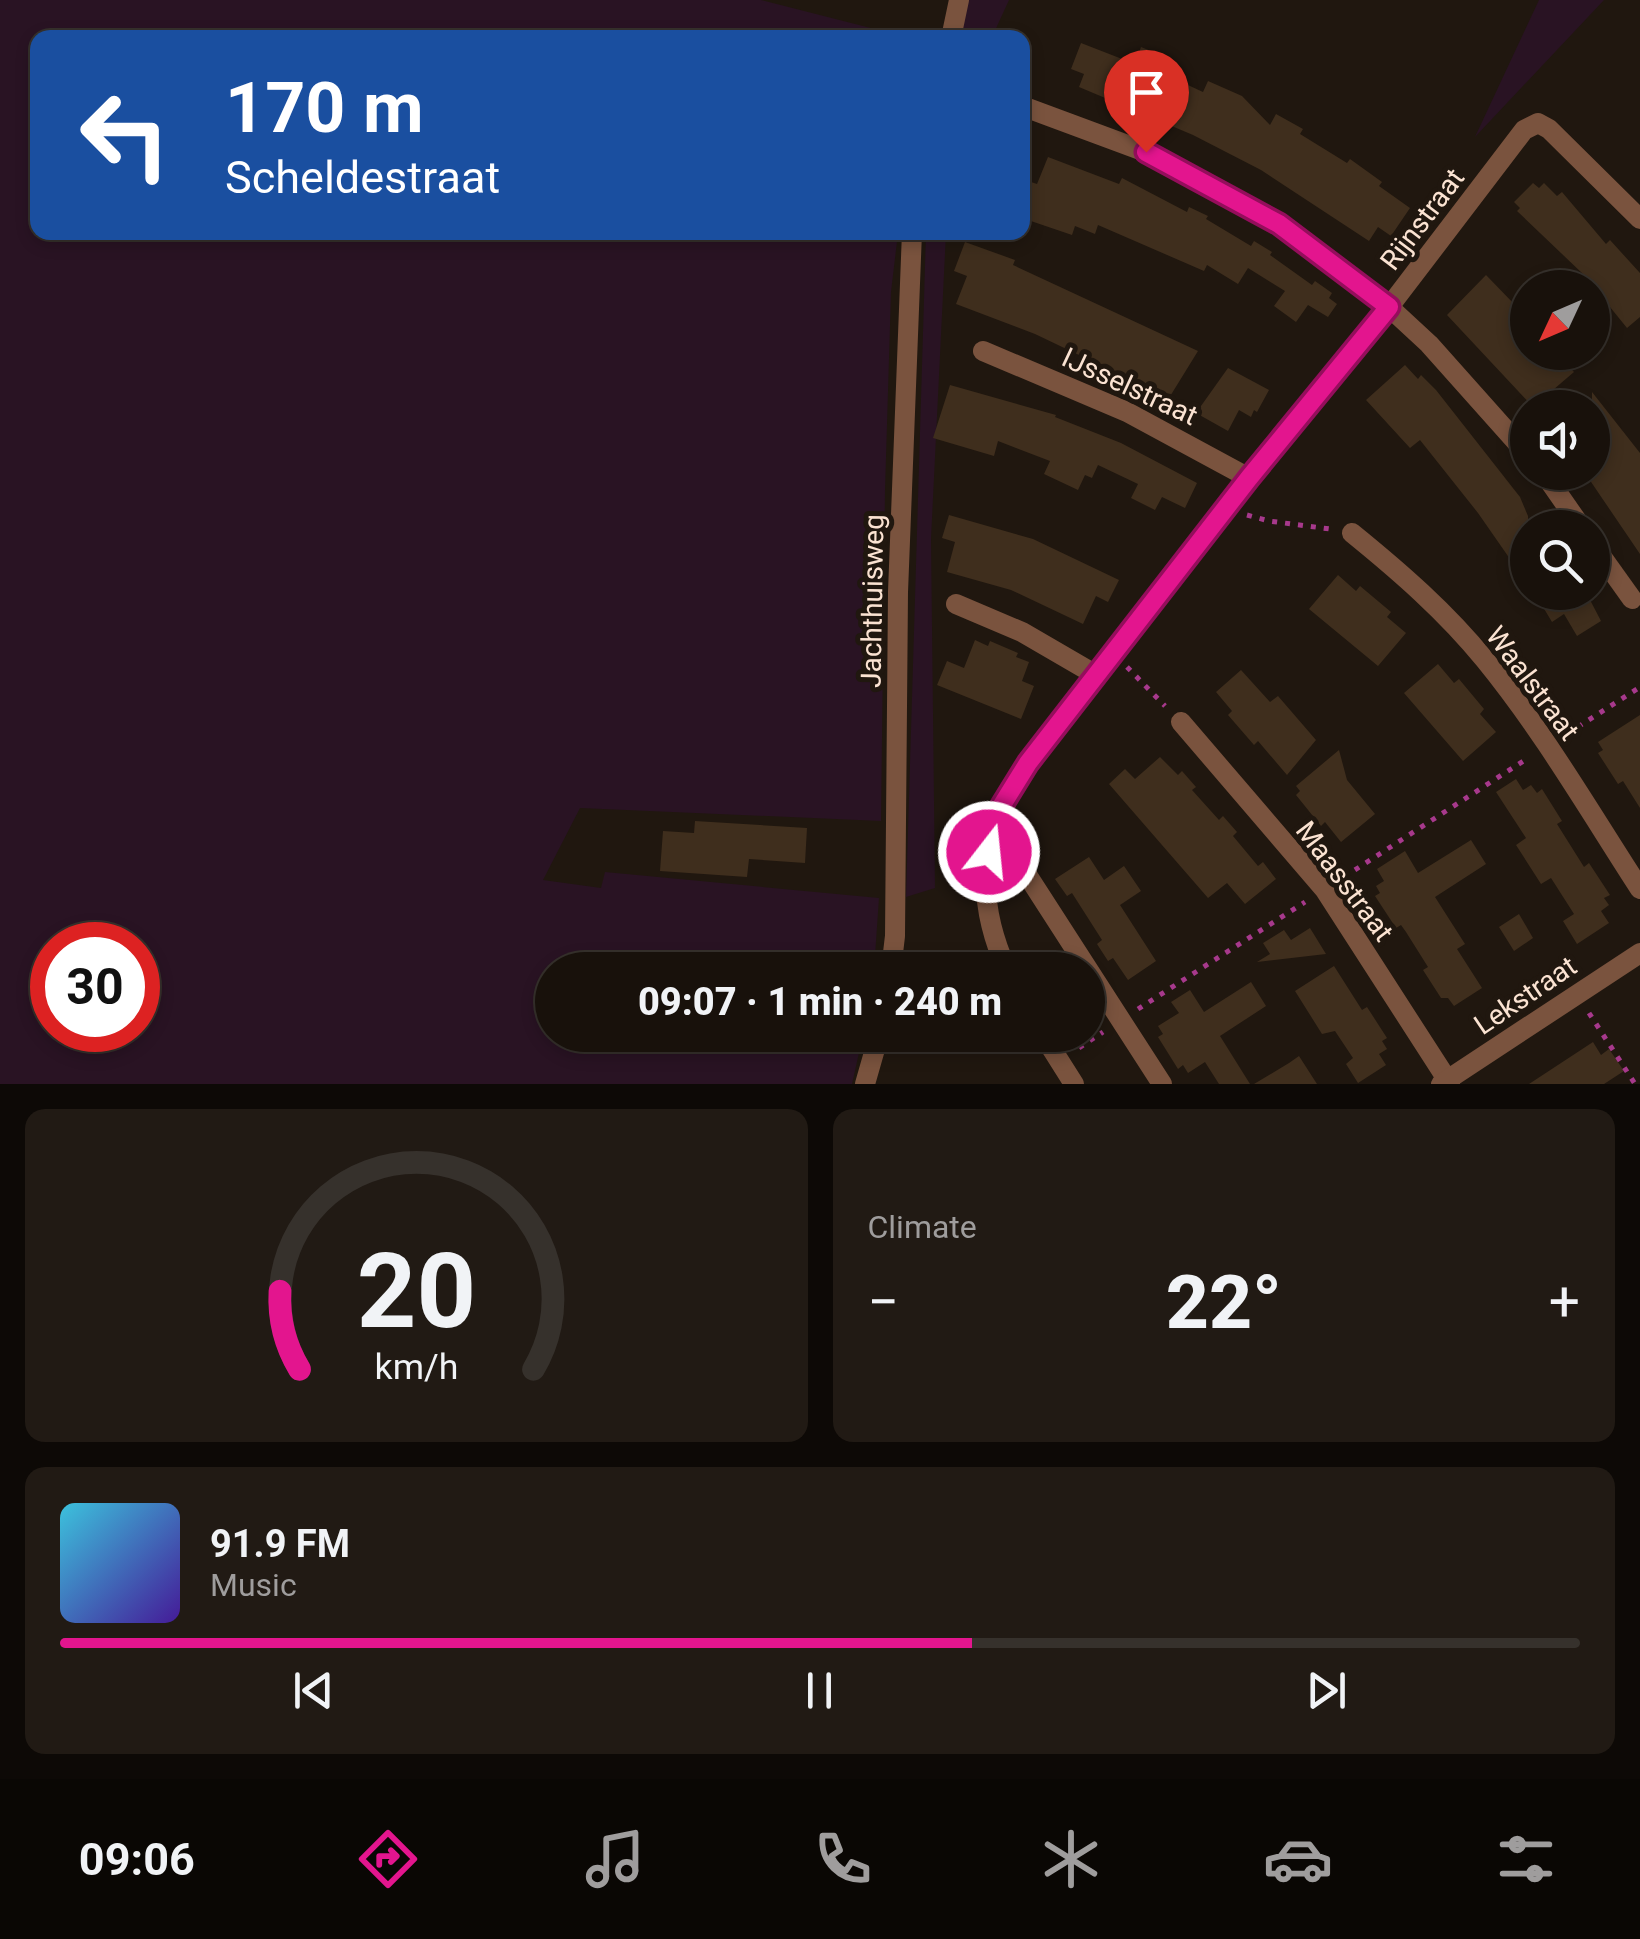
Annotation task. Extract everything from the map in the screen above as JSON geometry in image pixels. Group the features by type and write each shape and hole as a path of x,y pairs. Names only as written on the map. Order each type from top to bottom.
{"street":[{"path":"953,30 959,0"},
{"path":"1030,109 1146,152 1279,224 1389,307 1429,344 1510,435"},
{"name":"Rijnstraat","path":"1000,952 988,913 990,843 1002,805 1028,763 1524,130 1538,123 1548,128 1640,219"},
{"name":"Jachthuisweg","path":"894,952 898,592 912,240"},
{"name":"IJsselstraat","path":"983,351 1127,412 1249,478"},
{"name":"Waalstraat","path":"1352,533 1406,577 1514,696 1640,890"},
{"path":"1610,568 1632,599"},
{"path":"956,604 1022,632 1096,674"},
{"name":"Maasstraat","path":"1181,722 1325,890 1446,1083"},
{"path":"990,843 1014,853 1162,1084"},
{"name":"Lekstraat","path":"1446,1083 1640,953"},
{"path":"865,1084 874,1052"},
{"path":"1054,1052 1074,1084"}],"path":[{"path":"1229,503 1249,516 1269,521 1352,533"},
{"path":"1113,652 1181,722"},
{"path":"1577,994 1635,1084"}],"shaded area":[{"path":"0,0 761,0 879,30 30,30 30,240 897,240 891,292 885,490 881,821 580,808 543,880 601,888 605,872 879,898 875,952 535,952 535,1052 859,1052 852,1084 0,1084"},
{"path":"967,0 1009,0 995,30 961,30"},
{"path":"1539,0 1604,0 1475,137"},
{"path":"926,240 946,240 931,539 935,888 906,897"}],"building":[{"path":"1081,43 1135,64 1141,47 1171,59 1164,74 1203,92 1208,81 1242,96 1270,125 1276,114 1347,163 1350,159 1410,208 1391,236 1378,227 1369,241 1261,170 1193,135 1079,87 1084,74 1071,69"},
{"path":"1048,157 1119,184 1122,178 1187,212 1189,207 1208,216 1206,219 1251,246 1254,241 1312,285 1315,281 1332,293 1329,298 1337,304 1328,317 1308,305 1296,322 1274,306 1285,291 1248,268 1238,284 1207,265 1204,271 1098,225 1095,234 1075,226 1072,235 1030,221 1030,185 1037,184"},
{"path":"1533,183 1539,188 1544,183 1557,196 1562,192 1606,244 1610,240 1640,273 1640,317 1627,328 1610,307 1610,270 1579,270 1517,211 1520,208 1514,202"},
{"path":"965,242 1015,260 1013,265 1198,351 1169,398 1035,334 956,304 967,276 954,271"},
{"path":"1486,275 1510,300 1510,370 1574,372 1553,390 1517,390 1447,315"},
{"path":"1405,365 1436,390 1510,484 1510,490 1520,497 1525,510 1510,510 1510,559 1420,440 1410,448 1366,400"},
{"path":"1228,368 1269,390 1251,417 1239,410 1228,431 1196,413"},
{"path":"950,385 1056,415 1121,443 1197,483 1185,508 1162,497 1155,510 1131,498 1138,484 1098,465 1092,478 1085,475 1078,490 1044,474 1050,461 998,441 994,456 933,438"},
{"path":"1610,415 1640,453 1640,554 1597,490 1610,490"},
{"path":"949,515 1033,539 1119,580 1108,602 1096,596 1083,624 1011,590 947,572 955,542 942,538"},
{"path":"1338,575 1356,591 1360,586 1391,612 1387,617 1406,633 1378,666 1309,609"},
{"path":"1545,610 1595,610 1601,621 1577,636 1564,614 1552,622"},
{"path":"975,640 988,646 990,641 1029,662 1022,681 1034,686 1021,719 937,685 947,661 964,668"},
{"path":"1438,664 1454,683 1459,679 1484,709 1480,714 1496,732 1463,761 1404,693"},
{"path":"1241,670 1270,702 1278,696 1316,740 1287,775 1258,741 1254,745 1228,715 1232,711 1216,692"},
{"path":"1640,715 1640,808 1598,753 1603,750 1598,742"},
{"path":"1339,750 1347,780 1375,814 1341,842 1325,822 1321,826 1296,795 1300,791 1296,786"},
{"path":"1160,757 1178,775 1182,771 1196,787 1192,790 1219,820 1223,816 1237,832 1233,836 1258,866 1263,862 1276,879 1245,904 1227,883 1208,898 1109,784 1125,769 1135,779"},
{"path":"1516,779 1523,790 1531,785 1537,793 1542,789 1562,821 1557,824 1584,867 1589,863 1610,895 1604,898 1609,905 1601,911 1609,923 1577,944 1563,921 1574,914 1551,878 1541,884 1516,845 1526,838 1496,792"},
{"path":"695,821 807,828 805,863 749,859 747,877 660,871 663,831 694,833"},
{"path":"1471,840 1486,864 1435,897 1465,944 1457,949 1482,988 1454,1006 1448,998 1441,998 1423,970 1428,967 1406,932 1401,925 1396,928 1375,896 1380,893 1376,886 1384,881 1377,869 1405,851 1418,873"},
{"path":"1089,857 1104,880 1124,866 1141,891 1120,905 1156,961 1128,980 1097,944 1102,940 1072,893 1067,896 1055,879"},
{"path":"1519,914 1533,938 1514,951 1499,927"},
{"path":"1310,928 1326,954 1257,962 1270,954 1263,943 1284,930 1291,940"},
{"path":"1334,966 1362,1010 1367,1007 1387,1038 1382,1041 1387,1049 1379,1054 1386,1065 1358,1083 1346,1064 1353,1058 1335,1031 1322,1034 1295,991"},
{"path":"1251,982 1266,1006 1220,1036 1250,1084 1219,1084 1205,1062 1188,1073 1183,1065 1178,1069 1158,1037 1163,1034 1158,1026 1179,1013 1171,1002 1190,990 1204,1012"},
{"path":"1593,1042 1601,1055 1609,1049 1624,1071 1604,1084 1529,1084"},
{"path":"1299,1056 1317,1084 1254,1084 1289,1063"}],"route":[{"path":"989,852 1002,805 1028,763 1249,478 1389,307 1279,224 1146,152"}]}
